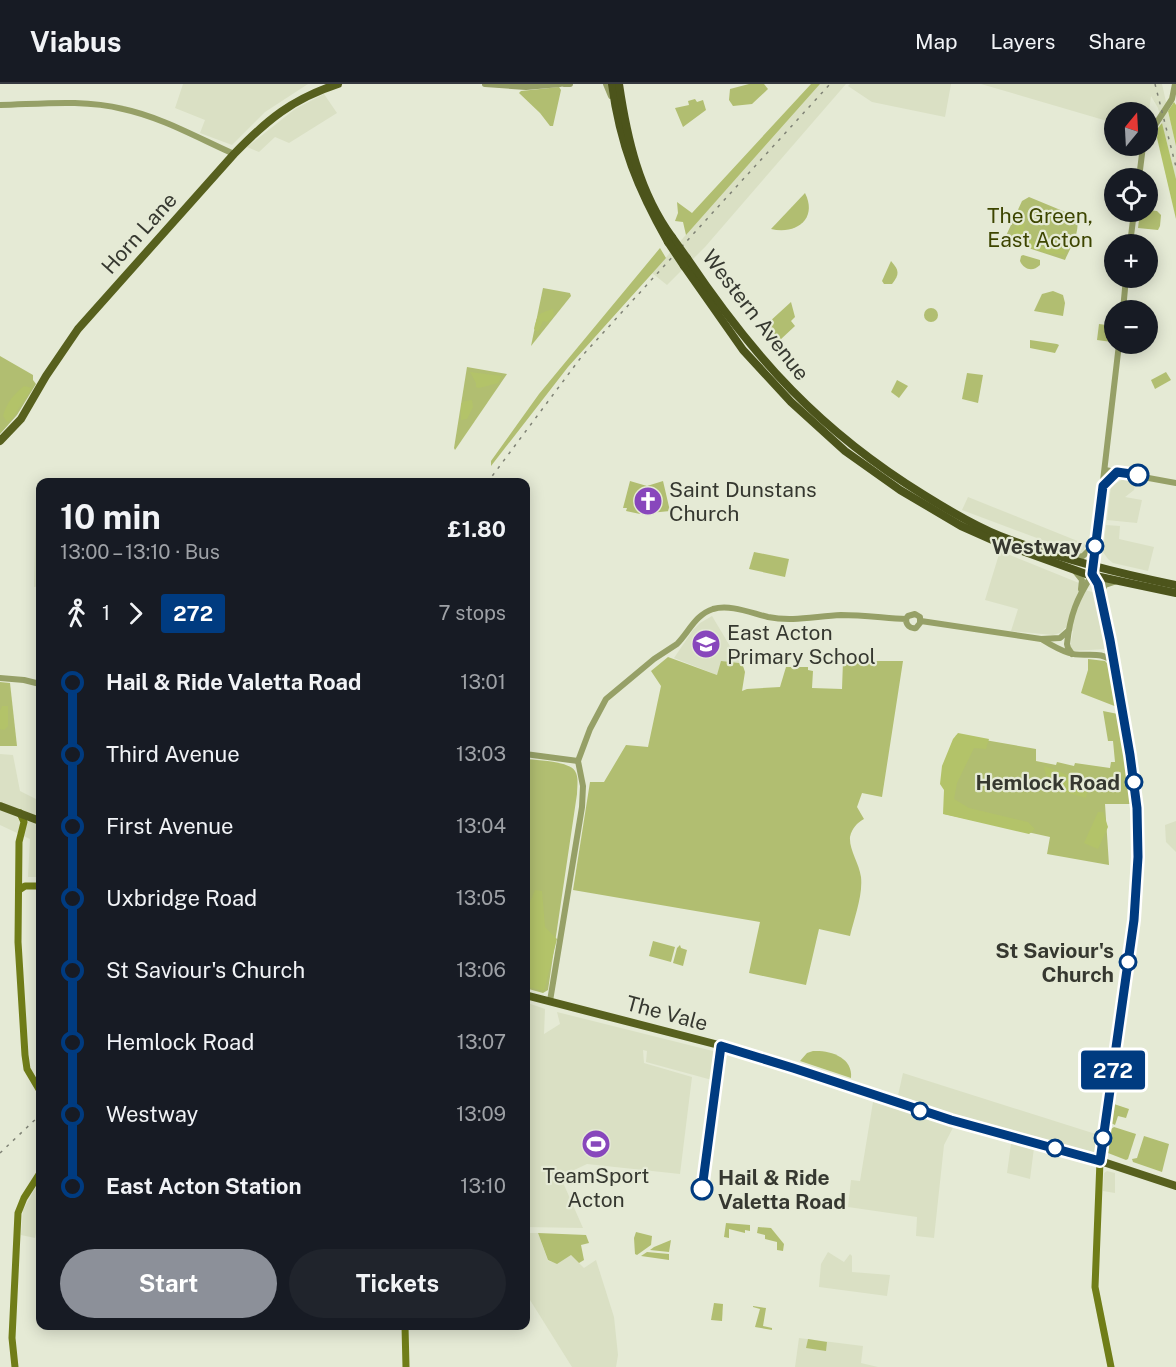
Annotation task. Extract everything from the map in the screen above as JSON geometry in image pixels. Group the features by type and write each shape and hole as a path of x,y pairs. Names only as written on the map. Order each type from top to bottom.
{"highway":[{"name":"Western Avenue","path":"612,84 625,149 640,190 670,240 759,356 796,396 852,446 902,481 968,520 999,535 1093,566 1176,585"},
{"name":"Western Avenue","path":"619,84 624,120 633,157 670,240"},
{"name":"Western Avenue","path":"686,262 743,350 791,402 845,451 900,490 961,526 997,542 1074,570 1092,574"},
{"path":"1092,574 1176,593"}],"main road":[{"name":"Horn Lane","path":"0,441 21,419 51,369 85,321 234,154 258,129 281,111 303,97 338,84"},
{"path":"0,806 36,819"},
{"path":"20,813 24,822 19,842 18,879 22,888 18,942 27,1069 36,1084"},
{"path":"22,829 36,821"},
{"path":"22,888 36,886"},
{"name":"The Vale","path":"530,996 742,1051 907,1107 1039,1143 1176,1186"},
{"path":"1100,1161 1095,1287 1111,1367"},
{"path":"15,1367 12,1338 18,1213 36,1179"},
{"path":"405,1330 406,1367"}],"street":[{"path":"484,84 526,87 565,84"},
{"path":"606,84 616,111"},
{"path":"1158,121 1172,99 1175,84"},
{"path":"0,105 63,103 94,104 125,109 164,123 234,154"},
{"path":"1080,592 1092,574 1118,354"},
{"path":"1107,458 1118,472"},
{"path":"1105,470 1176,483"},
{"path":"1103,486 1118,472"},
{"path":"1071,559 1083,556 1095,543"},
{"path":"1072,654 1068,648 1068,631 1083,584 1074,570"},
{"path":"1092,574 1098,584 1110,640 1134,782 1138,865 1134,920 1100,1161"},
{"path":"1100,594 1108,583 1122,582"},
{"path":"1080,592 1088,588 1100,594"},
{"path":"550,1001 582,807 583,786 578,761 590,729 608,695 677,644 695,620 717,608 731,608 789,620 843,615 906,619"},
{"path":"906,619 908,615 915,614 920,617 921,621"},
{"path":"906,619 907,624 913,628 918,627 921,621"},
{"path":"921,621 1041,639 1060,638 1068,631"},
{"path":"1041,639 1072,654 1100,654 1108,657 1114,663"},
{"path":"1100,654 1107,651 1110,640"},
{"path":"0,678 36,683"},
{"path":"530,755 578,761"}],"shaded area":[{"path":"183,84 308,84 265,112 232,145 200,133 205,120 175,108"},
{"path":"820,84 846,84 705,247 667,285 652,273"},
{"path":"850,84 951,84 945,117 872,102 848,86"},
{"path":"981,84 1162,84 1176,146 1176,179 1158,102 1154,102 1151,96 1150,102 1104,102 1104,120"},
{"path":"324,94 337,113 289,143 275,137 259,152 247,147 295,109"},
{"path":"1125,478 1136,481 1134,490 1125,497 1142,500 1137,523 1107,520 1111,486"},
{"path":"968,497 1085,544 1084,551 1080,554 962,510"},
{"path":"36,506 36,587 34,587"},
{"path":"1106,525 1120,526 1119,539 1154,547 1148,571 1113,563 1108,559 1103,552"},
{"path":"1000,551 1079,583 1078,588 1096,593 1106,649 1072,651 1070,647 1073,631 1065,628 1053,635 1011,631 1018,609 985,600"},
{"name":"East Acton Primary School","path":"712,616 740,663 717,675 674,658 693,630"},
{"path":"0,754 13,755 20,791 36,799 36,877 28,877 30,839 0,825"},
{"path":"1176,821 1176,852 1166,842 1165,825"},
{"path":"530,1004 545,1009 544,1034 560,1024 557,1012 717,1052 712,1080 646,1062 647,1051 643,1050 644,1063 692,1077 680,1174 587,1164 570,1172 561,1178 583,1228 530,1227"},
{"path":"903,1073 1102,1136 1098,1154 1035,1140 1030,1179 1007,1173 1012,1136 956,1122 944,1145 934,1238 916,1236 917,1217 848,1207 851,1180 860,1181 873,1102 895,1109"},
{"path":"1107,1171 1115,1173 1115,1193 1103,1191 1104,1173"},
{"path":"36,1187 35,1238 21,1235 23,1210"},
{"path":"530,1233 538,1233 548,1261 557,1263 571,1255 584,1268 596,1260 614,1317 618,1355 616,1367 572,1367 530,1300"},
{"path":"828,1252 844,1262 850,1254 852,1272 890,1275 887,1296 819,1287 821,1264"},
{"path":"799,1338 863,1346 861,1363 878,1367 795,1367"}],"green space":[{"path":"749,84 764,84 768,89 752,104 733,106 729,100 730,89"},
{"path":"811,84 820,84 686,235 683,222 675,221 678,213 677,202 692,213"},
{"path":"559,87 561,90 553,126 550,126 519,93 521,91"},
{"path":"695,99 697,102 703,100 706,110 683,127 675,108 689,105 688,101"},
{"path":"1174,102 1176,105 1176,146 1168,111"},
{"path":"1162,123 1176,179 1176,219 1158,142 1158,128"},
{"path":"805,193 809,210 802,223 789,230 771,229"},
{"name":"The Green, East Acton","path":"1029,197 1075,216 1077,232 1065,260 1004,240 1022,201"},
{"path":"1158,212 1161,215 1158,230 1138,228 1139,222 1158,222"},
{"path":"1018,220 1024,220 1022,237 1045,249 1050,244 1065,250 1065,255 1047,253 1014,242 1011,238"},
{"path":"660,248 666,258 568,367 491,466 491,461 539,394"},
{"path":"1023,255 1040,260 1040,265 1034,269 1026,268 1020,261"},
{"path":"891,261 897,270 897,275 892,284 884,284 882,281"},
{"path":"543,288 570,293 571,296 531,346"},
{"path":"1053,291 1063,295 1065,303 1063,316 1034,311 1042,294"},
{"path":"791,302 795,317 791,321 795,326 780,340 765,323 768,323"},
{"path":"928,308 934,308 938,315 934,322 928,322 924,318 924,312"},
{"path":"553,309 552,318 547,322 543,321 538,332 534,329 539,315"},
{"path":"1099,324 1104,325 1104,341 1097,340"},
{"path":"1030,340 1059,345 1055,353 1030,348"},
{"path":"0,356 33,375 36,384 17,415 0,434"},
{"path":"467,367 507,374 455,450 454,448"},
{"path":"470,372 502,376 498,383 479,388 476,387"},
{"path":"1166,372 1171,380 1155,389 1151,380"},
{"path":"967,373 983,375 978,403 962,399"},
{"path":"897,380 908,386 899,398 891,392"},
{"path":"24,386 32,388 11,420 7,422 3,416 6,407"},
{"path":"472,400 473,407 467,419 461,420 461,404"},
{"path":"630,481 647,486 663,481 670,511 640,514 626,511 627,508 623,508"},
{"path":"754,552 789,559 785,577 749,569"},
{"path":"668,657 717,675 721,661 739,663 745,672 742,691 780,687 786,667 808,667 808,670 813,671 812,688 842,689 843,661 903,661 882,797 862,793 857,807 864,819 855,826 850,837 861,884 850,936 819,929 806,985 749,973 760,922 573,890 590,782 604,782 626,745 648,747 661,686 651,671"},
{"path":"1088,659 1105,661 1108,664 1117,707 1081,693 1088,670"},
{"path":"0,682 10,683 17,746 0,746"},
{"path":"2,706 8,706 8,726 4,730 0,729"},
{"path":"1103,711 1118,714 1133,804 1105,804 1109,865 1047,854 1050,837 944,814 956,735 1036,749 1036,761 1056,765 1057,762 1074,766 1075,763 1110,768 1111,762 1115,762 1113,741 1108,741"},
{"path":"958,733 989,739 986,749 974,748 957,783 954,799 969,808 1028,822 1035,829 1029,834 943,814 944,790 940,784 942,766 953,739"},
{"path":"530,760 566,765 575,771 577,779 577,794 548,990 543,993 530,989"},
{"path":"1044,766 1078,781 1088,789 1086,798 1058,789 1049,781"},
{"path":"1098,812 1103,812 1108,827 1098,849 1084,843"},
{"path":"535,890 542,891 545,927 557,939 544,991 530,987 530,902"},
{"path":"653,941 675,947 671,962 649,956"},
{"path":"680,945 681,948 687,950 683,966 673,963"},
{"path":"813,1051 839,1056 848,1065 851,1078 800,1061 807,1053"},
{"path":"1114,1104 1129,1109 1126,1118 1118,1116 1115,1125 1111,1123"},
{"path":"1114,1127 1136,1134 1126,1160 1108,1153 1111,1129"},
{"path":"1144,1136 1169,1144 1162,1172 1133,1162 1132,1159 1137,1158"},
{"path":"726,1223 750,1225 750,1231 745,1230 745,1233 729,1229 729,1238 724,1237"},
{"path":"758,1227 771,1228 784,1244 783,1251 777,1250 777,1242 765,1239 765,1235 757,1233"},
{"path":"636,1232 652,1236 651,1245 637,1255 634,1238"},
{"path":"538,1233 586,1235 589,1243 581,1245 584,1260 579,1263 571,1255 557,1264 548,1260"},
{"path":"671,1240 669,1252 650,1250 654,1247"},
{"path":"647,1252 669,1254 669,1260 641,1256"},
{"path":"714,1303 723,1304 722,1321 711,1320"},
{"path":"753,1306 766,1308 763,1326 772,1328 772,1330 755,1327 760,1309"},
{"path":"808,1339 827,1342 826,1351 806,1348"}],"railway":[{"path":"491,478 582,356 830,84"},
{"path":"1155,84 1176,167"},
{"path":"0,1153 36,1119"}],"bus line":[{"name":"272","path":"702,1189 721,1046 907,1107 1100,1161 1134,920 1138,857 1137,808 1130,755 1110,640 1098,584 1092,574 1103,486 1117,472 1138,475"}],"place":[{"name":"Saint Dunstans Church","path":"648,501"},
{"name":"Westway","path":"1095,546"},
{"name":"East Acton Primary School","path":"706,644"},
{"name":"Hemlock Road","path":"1134,782"},
{"name":"St Saviour's Church","path":"1128,962"},
{"name":"TeamSport Acton","path":"596,1144"},
{"name":"Hail & Ride Valetta Road","path":"702,1189"}]}
